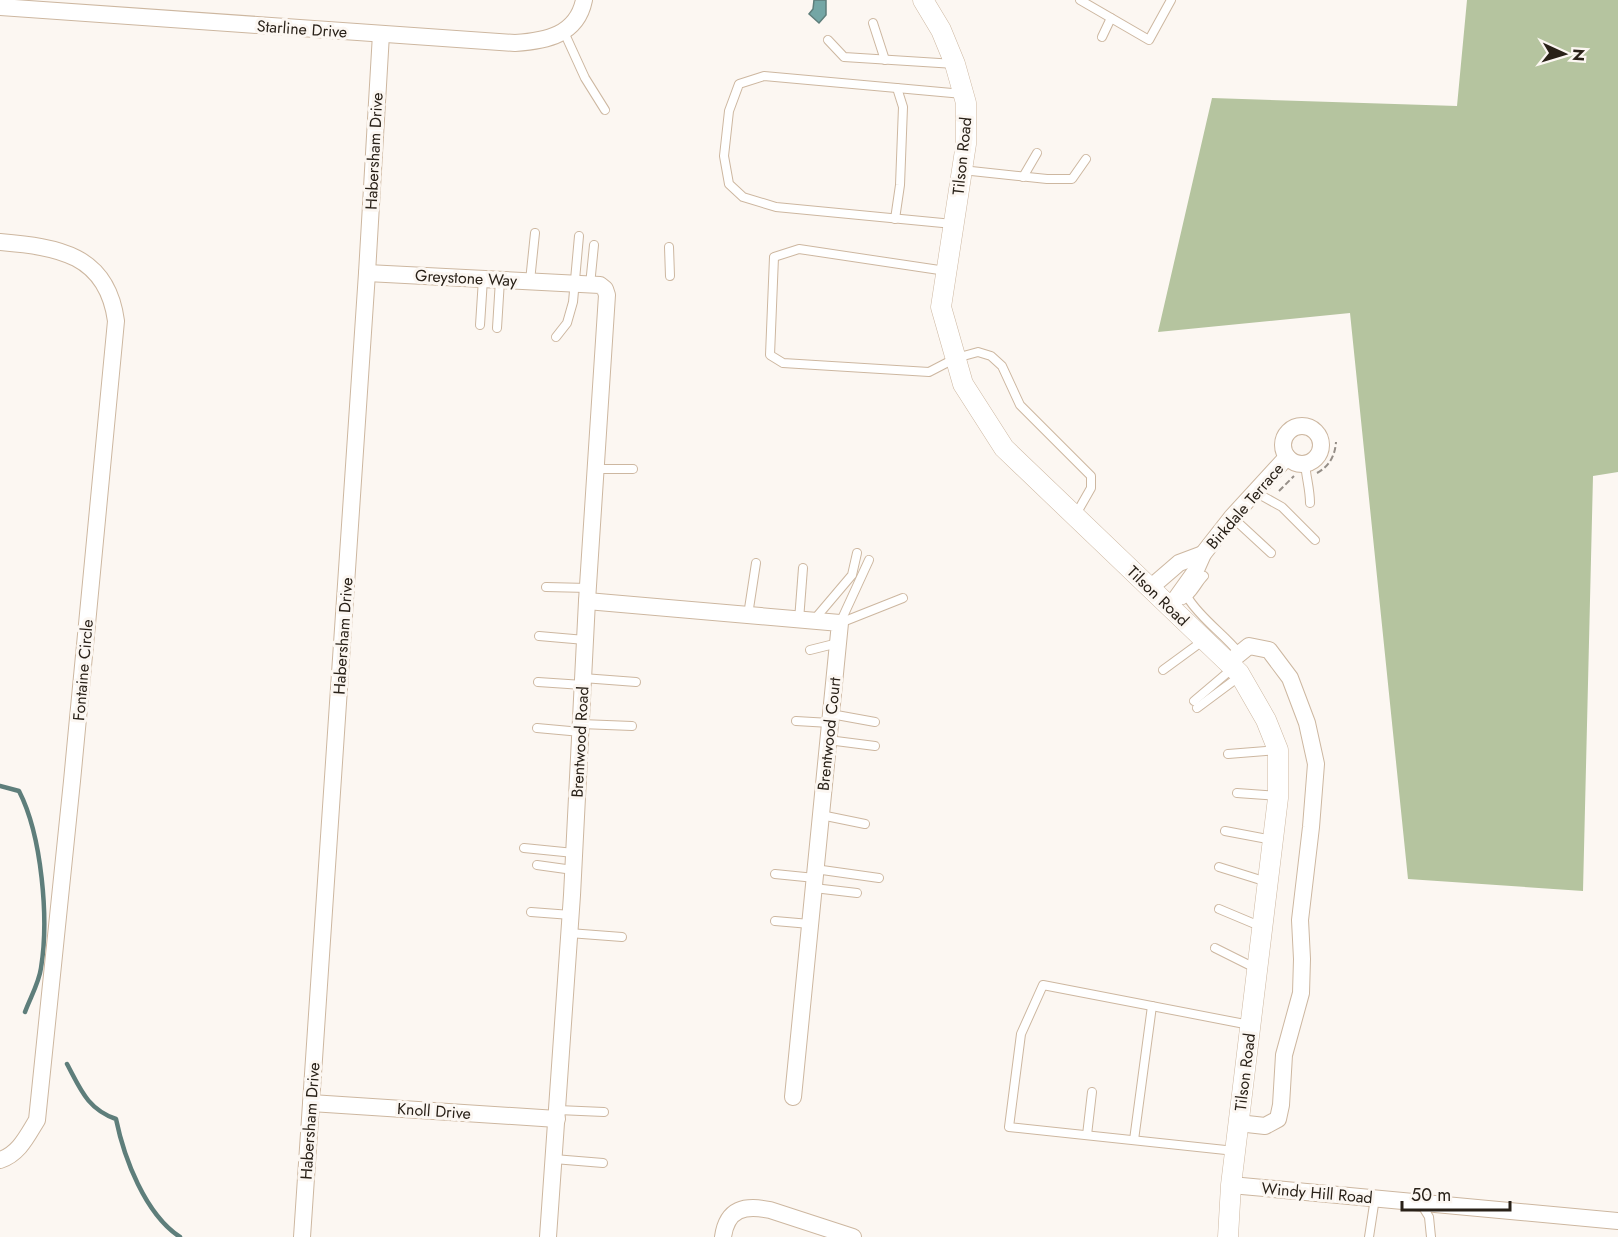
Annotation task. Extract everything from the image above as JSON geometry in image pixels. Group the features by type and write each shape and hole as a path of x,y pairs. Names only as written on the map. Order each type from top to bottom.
{"street":[{"path":"144,17 145,0"},
{"path":"564,32 579,15 584,0"},
{"name":"Tilson Road","path":"923,0 941,30 955,64 966,102 966,144 941,307 963,384 1004,448 1204,640 1235,665 1266,720 1278,750 1278,796 1238,1123 1228,1237"},
{"name":"Starline Drive","path":"0,7 515,43 537,42 564,32"},
{"name":"Habersham Drive","path":"302,1237 381,34"},
{"name":"Fontaine Circle","path":"0,242 54,249 93,268 107,285 113,301 116,321 37,1120 22,1145 8,1157 0,1160"},
{"name":"Greystone Way","path":"367,273 577,284"},
{"name":"Brentwood Road","path":"548,1237 571,915 585,640 607,303 605,289 600,285 577,284"},
{"name":"Birkdale Terrace","path":"1308,425 1318,432 1322,444 1319,455 1309,463 1297,464 1287,457 1283,446 1286,434 1295,426 1308,425"},
{"name":"Birkdale Terrace","path":"1170,607 1195,572 1203,554 1287,457"},
{"name":"Birkdale Terrace","path":"1150,588 1179,563 1203,554"},
{"path":"588,594 748,615 840,623"},
{"name":"Brentwood Court","path":"793,1097 840,623"},
{"path":"1235,665 1249,646 1269,650 1290,678 1307,723 1316,764 1300,920 1301,993 1284,1054 1278,1119 1265,1126 1238,1123"},
{"name":"Knoll Drive","path":"311,1103 557,1114"},
{"name":"Windy Hill Road","path":"1231,1185 1618,1221"},
{"path":"723,1237 728,1220 734,1213 756,1207 853,1237"}],"lane":[{"path":"1080,0 1149,40 1171,0"},
{"path":"1102,37 1111,18"},
{"path":"873,23 885,60"},
{"path":"564,32 581,71 605,110"},
{"path":"828,40 844,57 955,64"},
{"path":"954,224 776,207 743,197 729,184 724,156 729,111 739,84 764,76 964,94"},
{"path":"895,219 900,185 903,106 897,88"},
{"path":"1023,177 1037,153"},
{"path":"962,170 1047,179 1072,179 1086,159"},
{"path":"531,281 535,233"},
{"path":"556,337 567,323 573,303 577,284 579,236"},
{"path":"577,284 594,245"},
{"path":"669,248 670,276"},
{"path":"947,271 799,249 771,254 770,355 783,363 929,372 956,358 978,352 991,356 1002,366 1020,405 1091,476 1091,488 1075,516"},
{"path":"480,325 483,279"},
{"path":"497,328 500,280"},
{"path":"1305,463 1306,476 1310,485 1310,503"},
{"path":"596,469 633,469"},
{"path":"1255,492 1282,507 1314,540"},
{"path":"1232,518 1271,553"},
{"path":"806,620 852,575 857,553"},
{"path":"840,623 869,560"},
{"path":"748,615 756,563"},
{"path":"803,568 806,620"},
{"path":"1170,607 1188,598 1204,576"},
{"path":"546,587 588,594"},
{"path":"840,623 903,598"},
{"path":"1188,598 1193,607 1230,642 1235,665 1196,705"},
{"path":"539,636 585,640"},
{"path":"1163,670 1204,640"},
{"path":"810,650 838,643"},
{"path":"538,682 636,682"},
{"path":"796,721 830,719 875,722"},
{"path":"537,728 632,726"},
{"path":"828,740 875,746"},
{"path":"1228,754 1278,750"},
{"path":"1237,794 1278,796"},
{"path":"821,815 865,824"},
{"path":"1225,831 1273,840"},
{"path":"524,848 574,862"},
{"path":"537,865 574,862"},
{"path":"1219,867 1268,882"},
{"path":"775,874 815,878 879,878"},
{"path":"815,878 857,893"},
{"path":"1219,909 1262,927"},
{"path":"531,912 571,915"},
{"path":"775,921 810,924"},
{"path":"569,933 622,938"},
{"path":"1215,948 1257,969"},
{"path":"1235,1151 1009,1127 1021,1034 1043,985 1250,1026"},
{"path":"1134,1140 1152,1006"},
{"path":"1087,1135 1092,1092"},
{"path":"557,1114 604,1112"},
{"path":"554,1159 603,1163"},
{"path":"1369,1237 1375,1198"},
{"path":"1420,1202 1429,1217 1431,1237"}],"green space":[{"path":"1467,0 1618,0 1618,472 1593,476 1583,891 1408,879 1350,313 1158,332 1212,98 1457,106"}],"water":[{"path":"814,0 826,0 826,15 819,23 809,14 813,9"}],"waterway":[{"path":"0,786 19,791 33,831 42,878 44,926 41,968 25,1012"},
{"path":"67,1064 91,1104 116,1119 124,1151 146,1200 156,1214 180,1237"}]}
